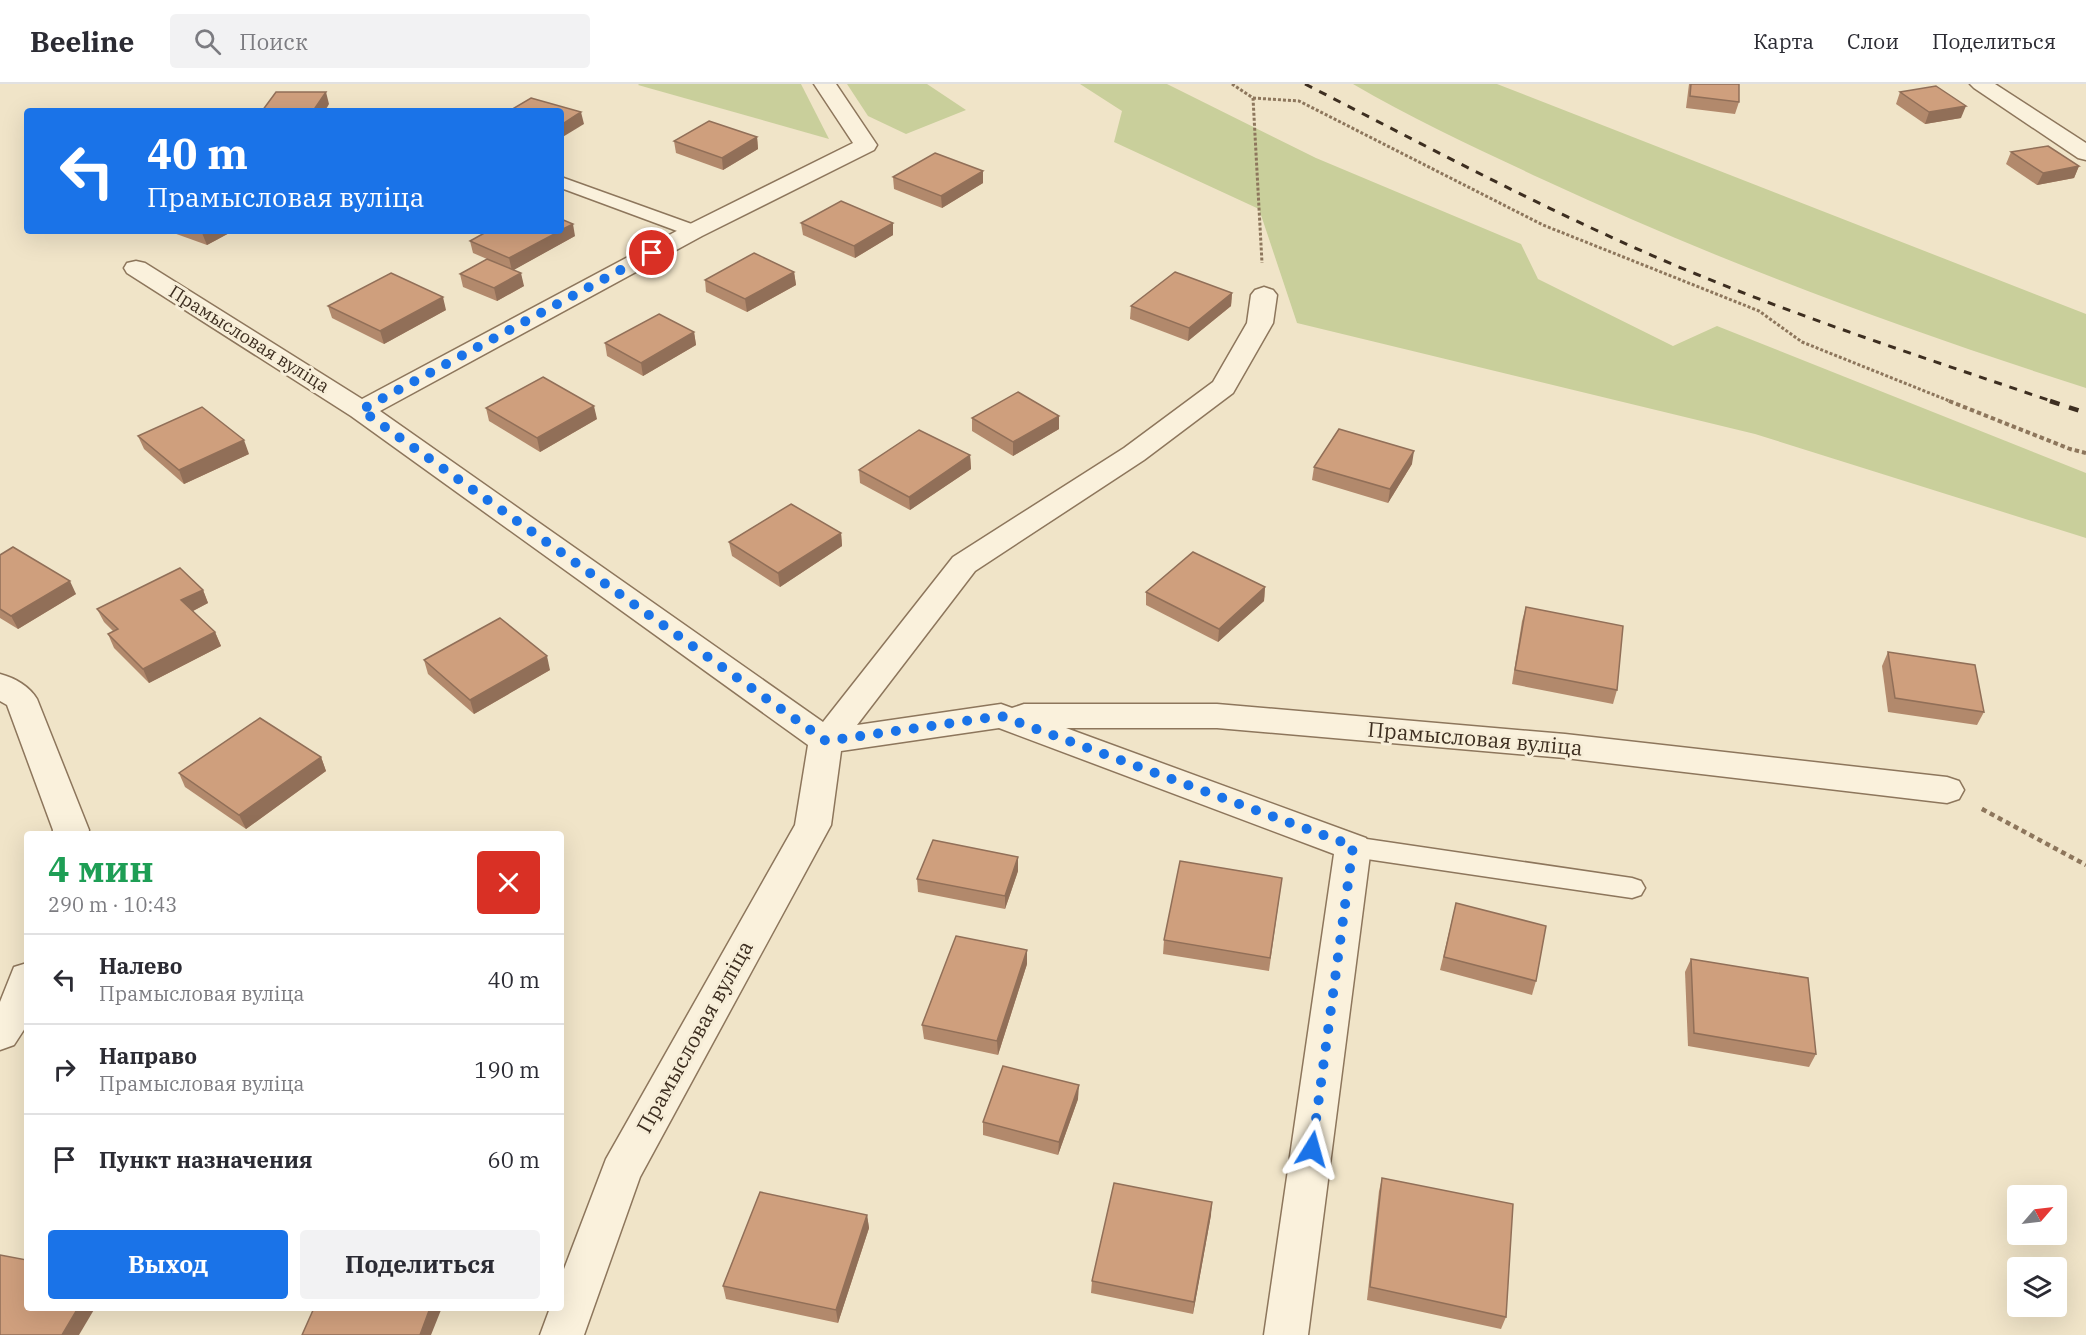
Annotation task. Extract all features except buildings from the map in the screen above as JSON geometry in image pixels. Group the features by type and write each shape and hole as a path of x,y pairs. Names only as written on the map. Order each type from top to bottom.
{"street":[{"path":"361,410 694,231 866,145 825,84"},
{"path":"1981,84 2086,153"},
{"name":"Прамысловая вуліца","path":"136,268 361,410 826,741 1001,716 1228,717 1565,746 1947,790"},
{"name":"Прамысловая вуліца","path":"562,1335 621,1172 813,825 826,741 964,564 1134,454 1224,387 1260,323 1264,296"},
{"path":"0,685 21,699 70,831"},
{"name":"Прамысловая вуліца","path":"1001,716 1353,846"},
{"path":"1286,1335 1353,846"},
{"path":"0,1034 18,1007 24,988"}],"lane":[{"path":"564,183 694,231"},
{"path":"1353,846 1632,888"}],"path":[{"path":"1232,84 1253,98 1299,101 1543,225 1759,311 1802,342 2070,449 2086,453"},
{"path":"1253,98 1264,296"},
{"path":"1947,790 2086,865"}],"green space":[{"path":"639,84 801,84 829,139 638,85"},
{"path":"847,84 927,84 966,110 906,134 868,116"},
{"path":"1080,84 1167,84 1316,158 1521,244 1538,279 1673,346 1717,326 2086,473 2086,538 1755,434 1297,323 1259,209 1114,142 1122,111"},
{"path":"1353,84 1497,84 2086,314 2086,388 1880,318 1677,239 1472,146"}],"railway":[{"path":"1305,84 1450,159 1646,253 1740,292 1829,325 2054,402"},
{"path":"2050,401 2086,413"}],"route":[{"path":"652,253 361,410 826,741 1001,716 1353,846 1312,1149"}]}
